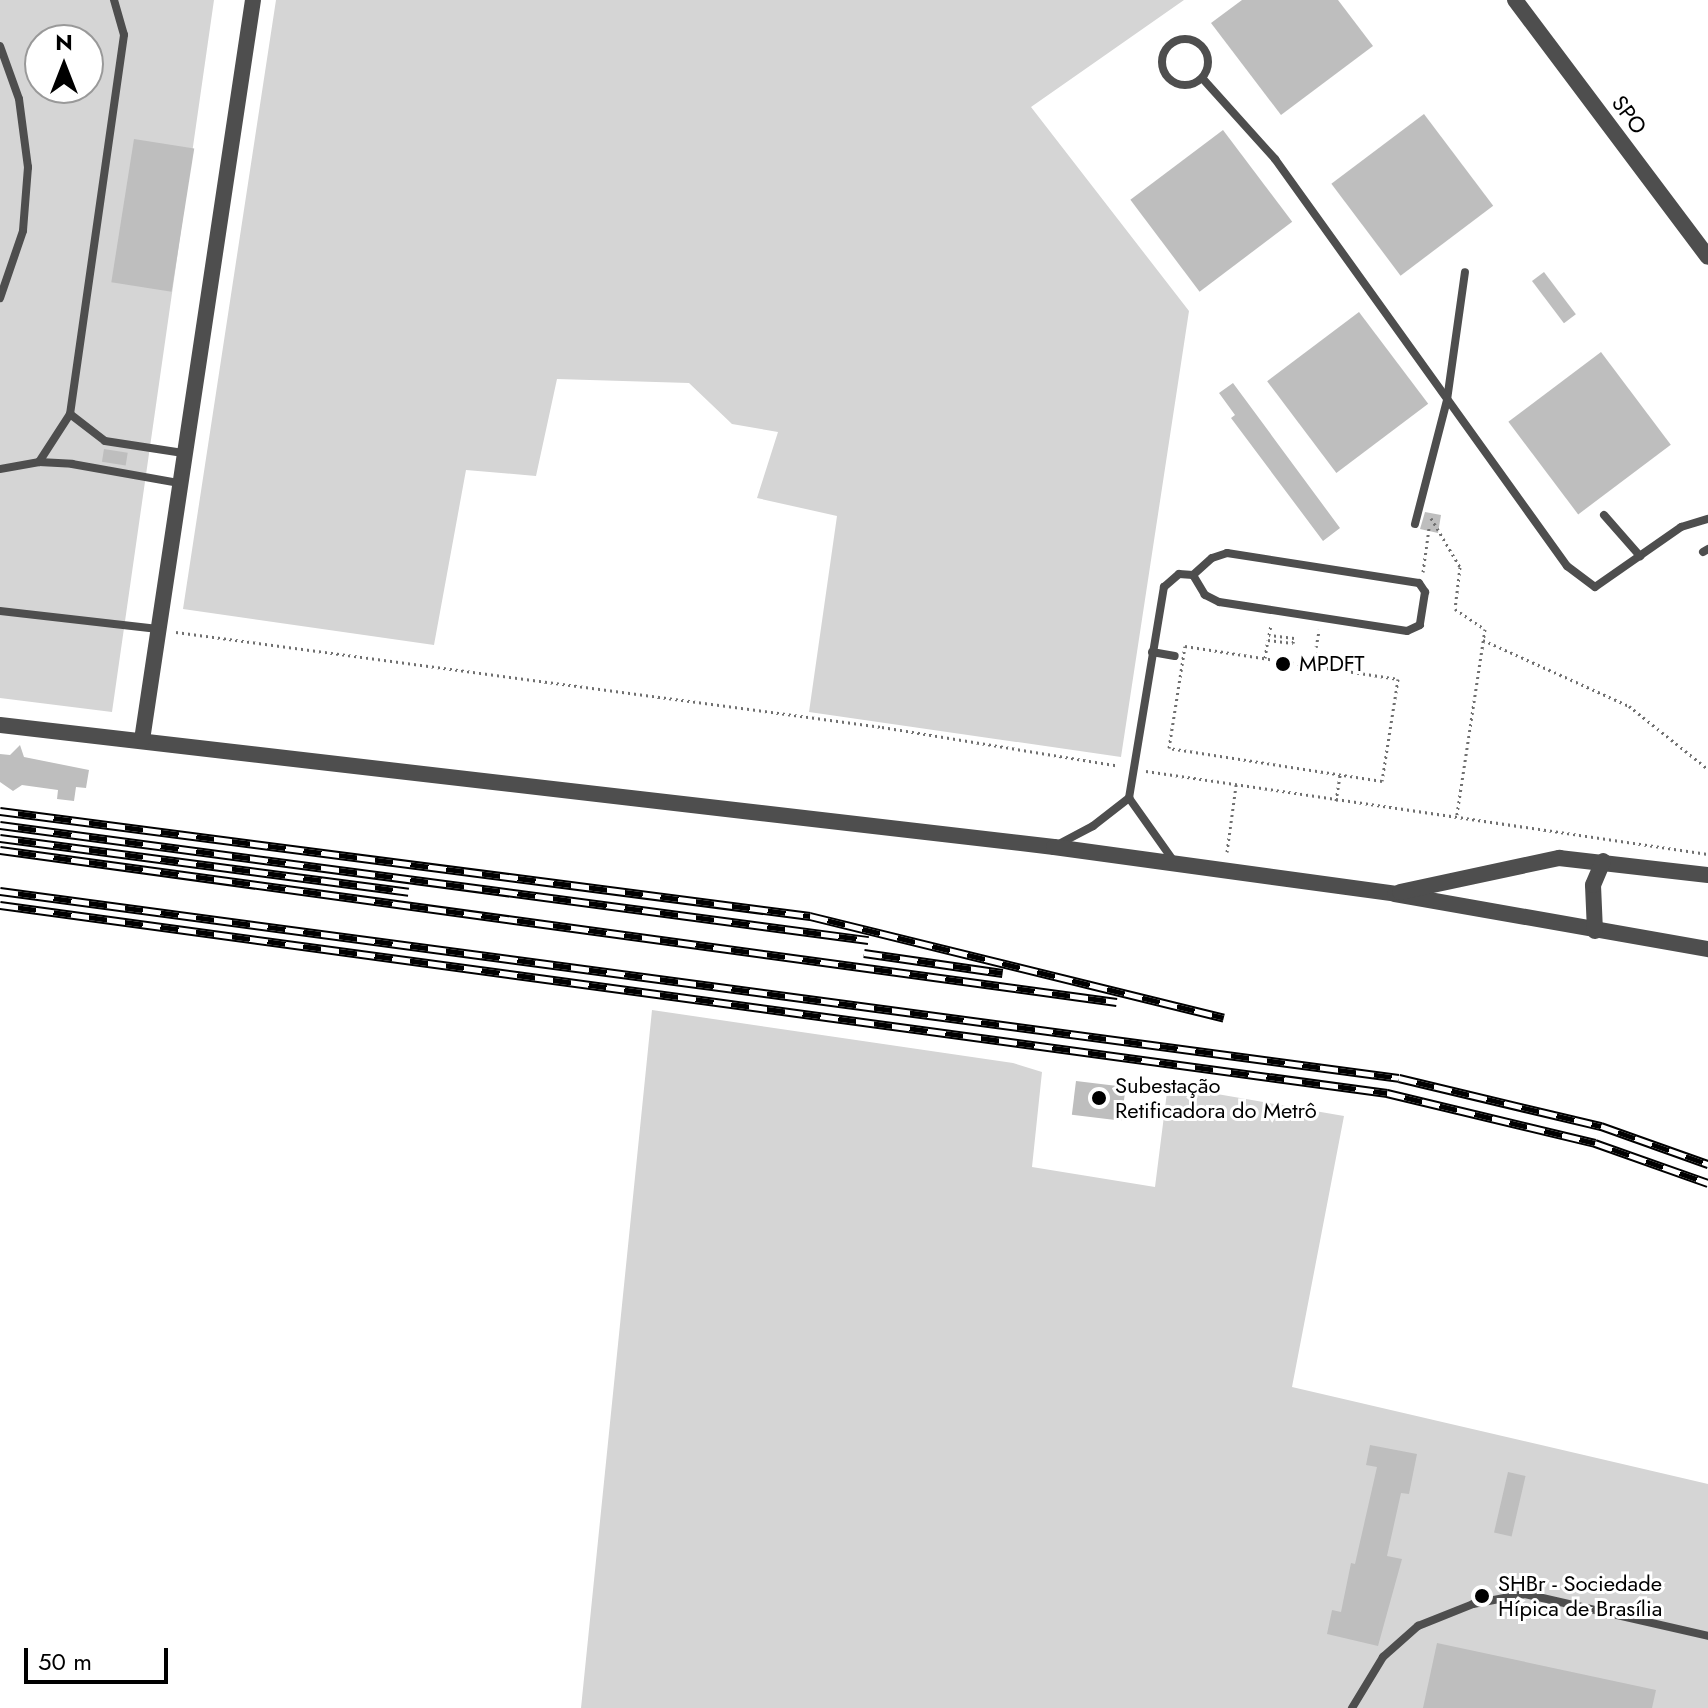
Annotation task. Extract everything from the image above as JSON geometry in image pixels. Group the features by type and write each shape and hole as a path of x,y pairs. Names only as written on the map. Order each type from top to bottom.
{"street":[{"path":"142,740 253,0"},
{"name":"SPO","path":"1515,0 1706,249"},
{"path":"0,725 1054,847 1395,894 1708,949"},
{"path":"1395,894 1538,860 1603,861 1708,875"},
{"path":"1595,931 1593,885 1603,861"}],"lane":[{"path":"39,462 70,414 124,35 114,0"},
{"path":"1190,38 1204,47 1210,63 1203,79 1189,86 1174,83 1164,72 1162,55 1173,42 1190,38"},
{"path":"0,46 19,99 28,167 23,231 0,298"},
{"path":"1203,79 1275,159 1567,566 1595,587 1681,527 1708,519"},
{"path":"1415,524 1447,400 1465,272"},
{"path":"70,414 105,441 183,453"},
{"path":"0,469 39,462 179,483"},
{"path":"1604,515 1640,556"},
{"path":"1054,847 1093,826 1129,798 1164,587 1179,574 1193,575 1212,558 1227,553 1419,583 1425,592 1415,630 1219,602 1205,595 1193,575"},
{"path":"0,611 158,629"},
{"path":"1152,652 1175,656"},
{"path":"1129,798 1176,863"},
{"path":"1352,1708 1383,1657 1418,1626 1473,1604 1525,1594 1708,1636"}],"path":[{"path":"1420,503 1460,567 1455,609 1485,629 1457,815"},
{"path":"1419,583 1430,517"},
{"path":"1265,658 1268,640 1293,643 1294,638 1269,635 1273,611"},
{"path":"158,629 882,727 1336,801 1457,815 1708,854"},
{"path":"1313,665 1318,636"},
{"path":"1483,640 1629,706 1708,769"},
{"path":"1185,646 1313,665 1398,679 1382,781 1169,748 1185,646"},
{"path":"1336,801 1340,775"},
{"path":"1224,870 1236,785"}],"shaded area":[{"path":"0,0 214,0 112,712 0,698"},
{"path":"276,0 1184,0 1031,107 1189,311 1121,757 809,712 837,516 757,498 778,432 732,424 689,383 557,379 536,476 466,470 434,645 183,609"},
{"path":"652,1010 1013,1063 1042,1072 1032,1167 1155,1187 1167,1092 1188,1089 1344,1116 1292,1387 1708,1484 1708,1708 581,1708"}],"building":[{"path":"1242,0 1338,0 1373,46 1281,115 1211,23"},
{"path":"1424,114 1493,206 1401,276 1331,184"},
{"path":"1223,130 1292,222 1200,292 1130,200"},
{"path":"134,139 194,149 172,292 111,282"},
{"path":"1544,272 1576,314 1564,323 1532,281"},
{"path":"1359,312 1428,404 1336,473 1267,381"},
{"path":"1601,352 1671,445 1578,514 1508,422"},
{"path":"1233,383 1340,528 1323,541 1231,418 1235,415 1219,393"},
{"path":"104,449 128,453 126,466 102,462"},
{"path":"1425,512 1441,515 1438,533 1420,529"},
{"path":"20,745 24,757 89,770 86,788 76,787 74,801 57,799 58,790 22,785 13,791 0,782 0,754 10,755"},
{"name":"Subestação Retificadora do Metrô","path":"1076,1081 1126,1087 1121,1121 1072,1115"},
{"path":"1370,1445 1417,1454 1409,1494 1401,1493 1387,1556 1402,1559 1378,1646 1327,1634 1332,1610 1341,1612 1351,1563 1355,1564 1377,1467 1366,1465"},
{"path":"1508,1472 1526,1476 1512,1536 1494,1532"},
{"path":"1437,1643 1656,1690 1652,1708 1423,1708"}],"railway":[{"path":"0,811 810,916 1224,1018"},
{"path":"0,825 868,940"},
{"path":"0,838 408,892"},
{"path":"0,850 1117,1002"},
{"path":"0,891 1399,1078 1601,1126 1708,1164"},
{"path":"0,905 1387,1093 1595,1143 1708,1183"},
{"path":"864,953 1003,973"}],"place":[{"name":"MPDFT","path":"1283,664"},
{"name":"Subestação Retificadora do Metrô","path":"1099,1098"},
{"name":"SHBr - Sociedade Hípica de Brasília","path":"1482,1596"}]}
